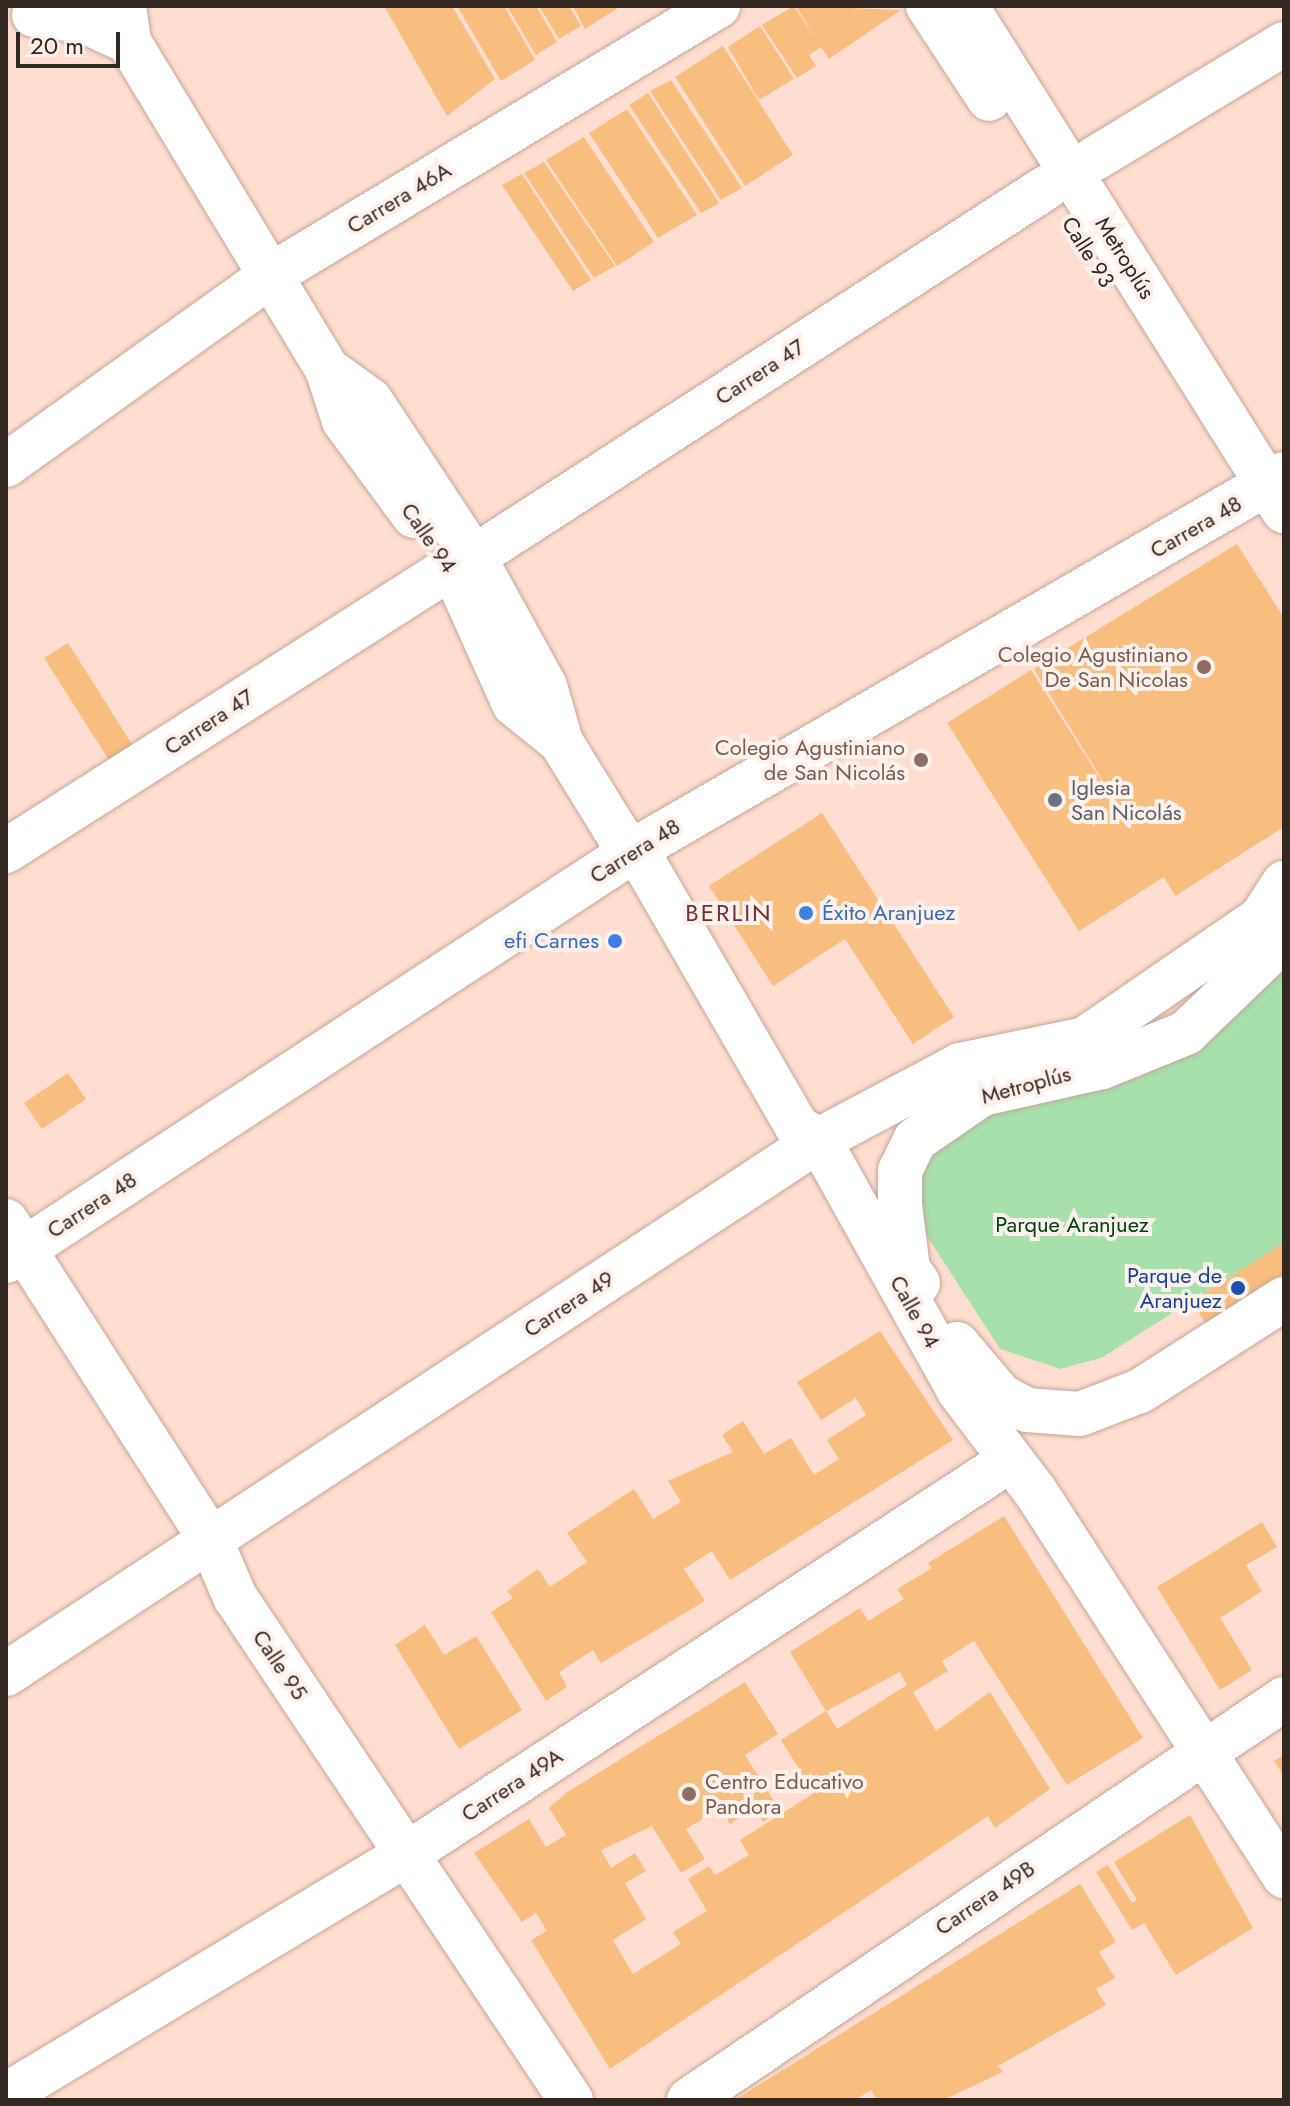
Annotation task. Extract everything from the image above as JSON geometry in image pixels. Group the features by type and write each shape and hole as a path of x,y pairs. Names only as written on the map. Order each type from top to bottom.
{"street":[{"name":"Carrera 46A","path":"6,465 271,275 718,6"},
{"name":"Calle 93","path":"928,6 1047,187 1273,485"},
{"name":"Metroplús","path":"966,6 1273,485"},
{"path":"997,6 1163,267"},
{"name":"Calle 94","path":"29,18 126,24 327,369 370,400 463,562 545,686 561,742 619,836 636,849 797,1127 819,1140 959,1391 1009,1461 1284,1876"},
{"path":"1094,159 1284,44"},
{"name":"Carrera 47","path":"6,851 1047,187"},
{"path":"1210,341 1273,485"},
{"name":"Carrera 46A","path":"6,452 90,403"},
{"name":"Carrera 48","path":"12,1244 636,849 1273,485"},
{"name":"Carrera 49","path":"6,1674 819,1140 960,1065 1085,1039 1261,918 1284,883"},
{"name":"Metroplús","path":"1284,939 1186,1033 1140,1055 995,1090 943,1114 915,1140 900,1171 908,1269 968,1361 1001,1396 1027,1410 1080,1414 1109,1407 1284,1299"},
{"name":"Calle 95","path":"12,1244 210,1539 235,1597 571,2100"},
{"name":"Carrera 49A","path":"6,2095 407,1854 1009,1461"},
{"name":"Carrera 49B","path":"689,2100 1284,1699"}],"green space":[{"name":"Parque Aranjuez","path":"1284,959 1284,1243 1101,1358 1060,1369 1000,1349 925,1233 918,1170 929,1142 976,1113 1141,1077"}],"building":[{"path":"384,6 452,6 495,79 447,116"},
{"path":"457,6 504,6 535,60 501,81"},
{"path":"507,6 536,6 557,42 536,55"},
{"path":"539,6 569,6 581,26 559,39"},
{"path":"573,6 621,6 585,29"},
{"path":"794,6 815,38 796,6 901,10 829,59 821,47 809,55 816,66 797,78 762,25"},
{"path":"760,26 794,79 759,100 728,47"},
{"path":"723,46 793,155 745,186 675,77"},
{"path":"671,80 742,188 721,200 650,91"},
{"path":"648,93 719,203 701,213 629,105"},
{"path":"627,109 697,215 658,238 589,133"},
{"path":"584,137 654,242 617,266 546,160"},
{"path":"544,162 615,266 594,278 524,173"},
{"path":"522,174 591,280 573,291 502,185"},
{"path":"1237,544 1284,618 1284,827 1175,896 1164,877 1079,931 947,723 1031,670 1143,846 1034,669"},
{"path":"68,643 132,744 109,760 44,658"},
{"name":"Éxito Aranjuez","path":"822,813 954,1017 913,1044 845,939 773,986 709,886"},
{"path":"68,1073 86,1099 42,1129 24,1103"},
{"name":"Parque de Aranjuez","path":"1284,1243 1284,1275 1206,1324 1192,1301"},
{"path":"880,1331 953,1440 730,1580 712,1551 684,1569 705,1601 601,1663 593,1650 559,1672 567,1687 546,1701 491,1612 513,1598 507,1591 538,1569 550,1587 587,1562 567,1533 634,1489 653,1519 681,1502 668,1481 733,1452 722,1435 743,1421 764,1454 791,1438 814,1475 839,1459 827,1440 866,1415 856,1398 821,1420 797,1382"},
{"path":"1004,1516 1143,1738 1067,1785 974,1641 942,1661 948,1671 913,1692 936,1731 990,1692 1050,1789 995,1828 988,1816 610,2069 531,1940 547,1931 536,1913 522,1922 474,1853 529,1819 546,1847 566,1835 549,1808 566,1793 745,1682 778,1734 745,1755 780,1811 763,1822 754,1808 730,1824 720,1808 686,1829 705,1859 681,1873 652,1826 601,1850 611,1868 635,1853 646,1871 625,1883 646,1919 613,1940 633,1974 681,1944 673,1932 707,1911 688,1879 709,1866 715,1875 749,1855 740,1840 814,1793 781,1740 826,1711 790,1652 860,1608 868,1621 904,1599 897,1589 932,1568 928,1563","holes":["900,1672 907,1685 837,1729 826,1711"]},
{"path":"1262,1522 1277,1547 1246,1565 1262,1591 1220,1618 1252,1670 1220,1690 1157,1587"},
{"path":"425,1625 444,1655 476,1636 522,1710 459,1749 395,1645"},
{"path":"1284,1755 1284,1776 1274,1761"},
{"path":"1190,1815 1253,1928 1176,1975 1144,1923 1132,1930 1096,1872 1108,1865 1132,1903 1137,1900 1114,1862"},
{"path":"1080,1884 1116,1942 1099,1952 1115,1978 1096,1989 1106,2005 998,2066 1003,2072 943,2100 877,2100 871,2090 855,2100 735,2100"}],"place":[{"name":"Colegio Agustiniano De San Nicolas","path":"1204,667"},
{"name":"Colegio Agustiniano de San Nicolás","path":"921,760"},
{"name":"Iglesia San Nicolás","path":"1055,800"},
{"name":"Éxito Aranjuez","path":"806,913"},
{"name":"efi Carnes","path":"615,941"},
{"name":"Parque de Aranjuez","path":"1238,1288"},
{"name":"Centro Educativo Pandora","path":"689,1794"}],"district":[{"name":"BERLIN","path":"729,913"}]}
